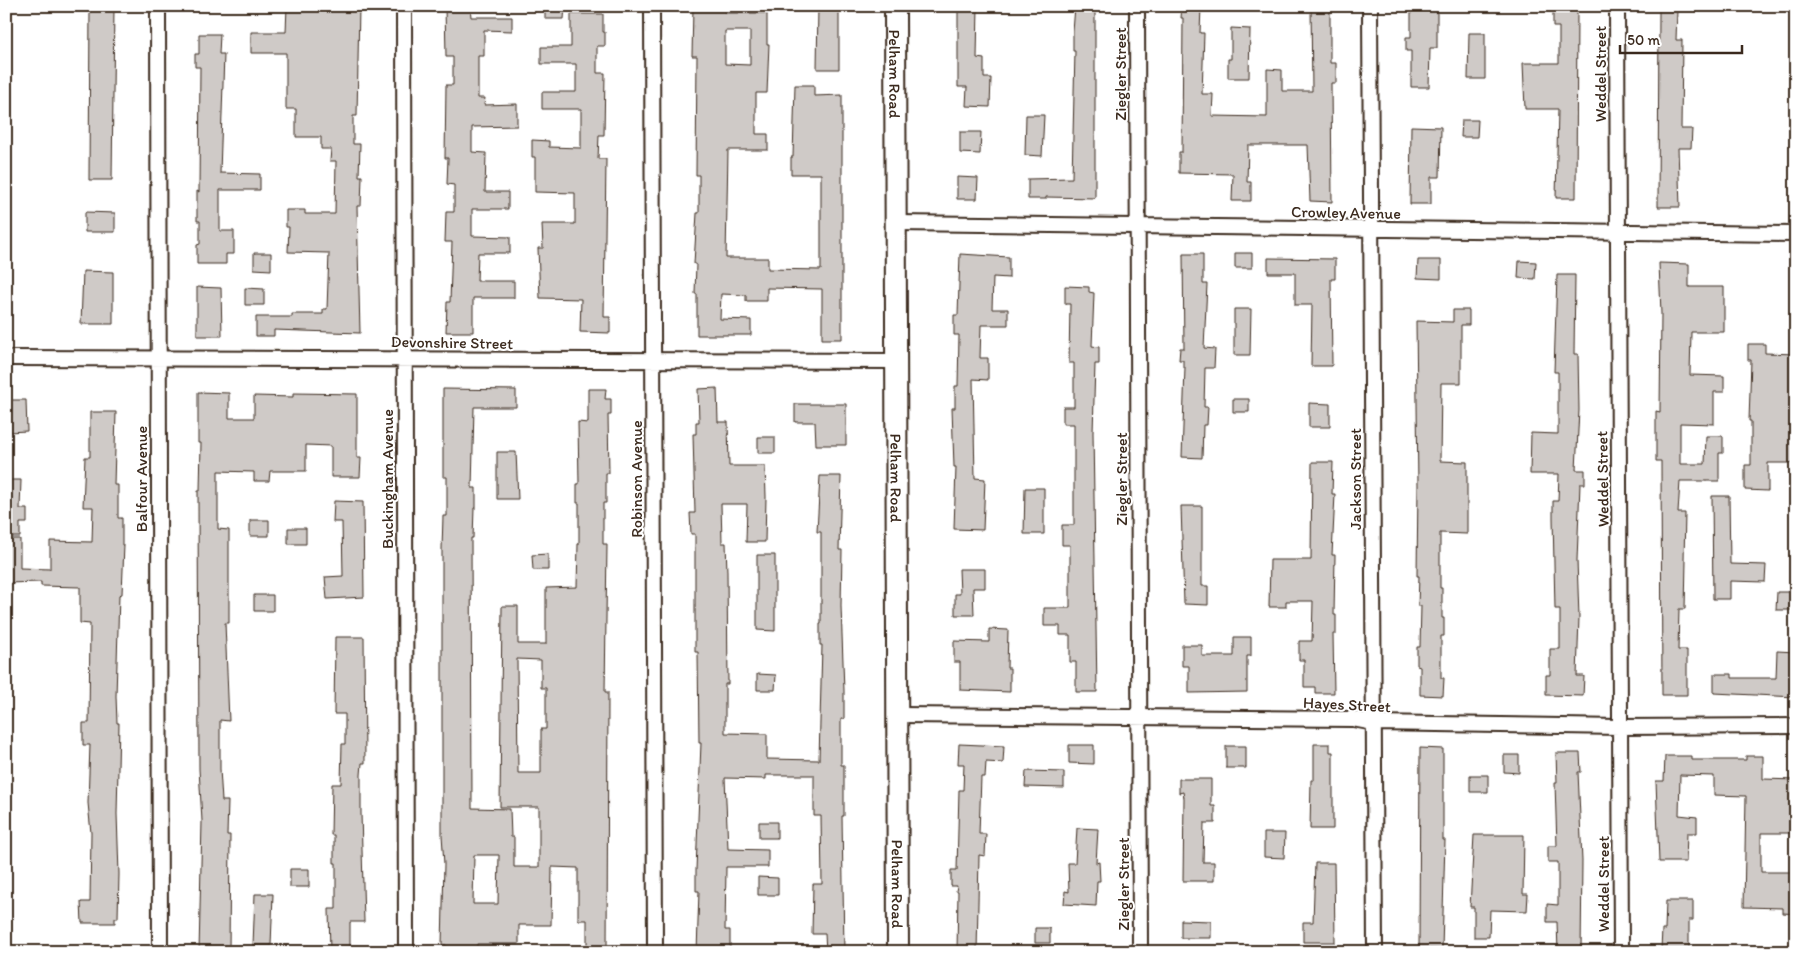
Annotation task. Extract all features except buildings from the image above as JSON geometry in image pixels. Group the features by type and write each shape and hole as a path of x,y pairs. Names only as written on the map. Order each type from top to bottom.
{"main road":[{"name":"Pelham Road","path":"895,6 898,952"}],"street":[{"name":"Balfour Avenue","path":"158,6 160,952"},
{"name":"Buckingham Avenue","path":"404,6 406,952"},
{"name":"Robinson Avenue","path":"652,6 655,952"},
{"name":"Ziegler Street","path":"1137,6 1140,952"},
{"name":"Jackson Street","path":"1370,6 1375,952"},
{"name":"Weddel Street","path":"1617,6 1621,574 1619,727 1621,952"},
{"name":"Crowley Avenue","path":"896,223 1796,234"},
{"name":"Devonshire Street","path":"6,358 653,362 896,361"},
{"name":"Hayes Street","path":"897,715 1353,719 1374,723 1619,727 1796,726"}]}
